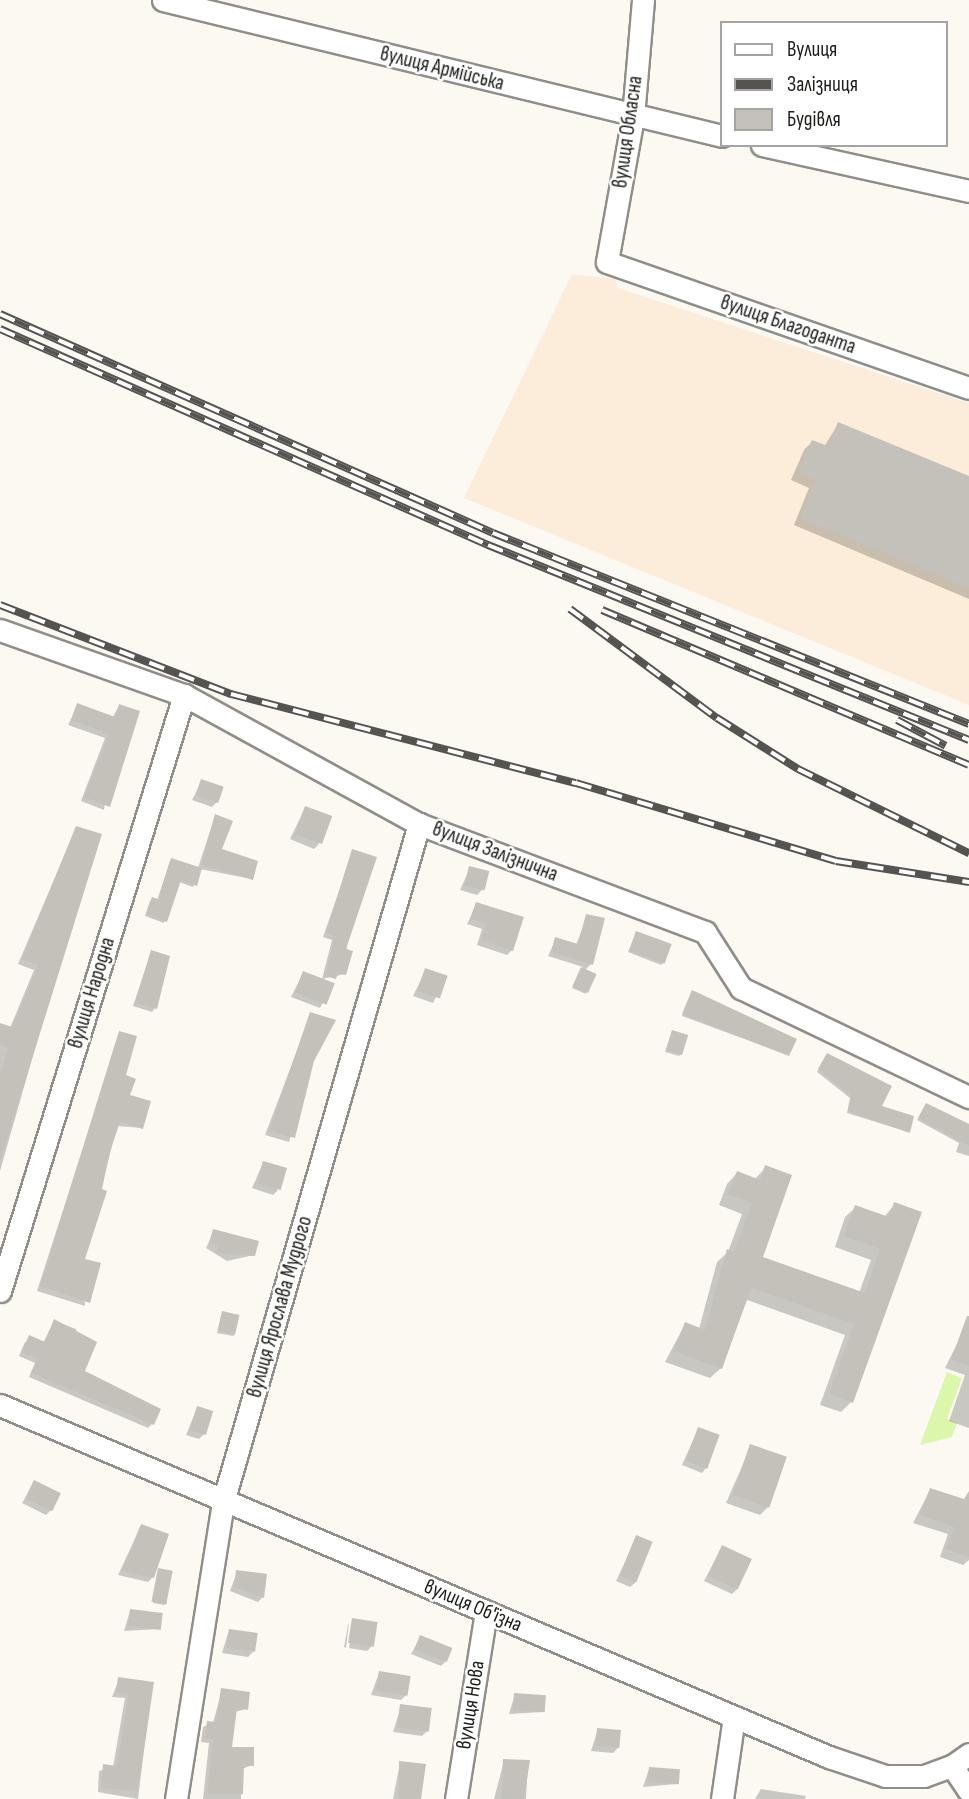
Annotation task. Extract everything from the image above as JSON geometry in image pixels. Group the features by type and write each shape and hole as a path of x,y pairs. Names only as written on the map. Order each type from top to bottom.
{"street":[{"name":"вулиця Армійська","path":"163,0 633,117 720,136"},
{"name":"вулиця Обласна","path":"607,262 633,117 643,0"},
{"path":"771,147 969,191"},
{"name":"вулиця Благоданта","path":"607,262 969,388"},
{"name":"вулиця Залізнична","path":"0,630 184,695 419,824 705,932 741,988 969,1097"},
{"name":"вулиця Народна","path":"0,1291 184,695"},
{"name":"вулиця Ярослава Мудрого","path":"176,1799 223,1502 419,824"},
{"name":"вулиця Об'їзна","path":"0,1405 734,1717 885,1776 924,1776 961,1760"},
{"name":"вулиця Нова","path":"456,1799 485,1611"},
{"path":"722,1799 734,1717"},
{"path":"961,1760 969,1791"}],"shaded area":[{"path":"572,274 615,279 618,288 969,403 969,705 464,498"}],"green space":[{"path":"947,1372 962,1378 947,1419 957,1423 952,1437 920,1445"}],"building":[{"path":"838,422 969,476 969,588 800,518 816,480 798,472 812,440 828,446"},
{"path":"77,703 115,717 119,704 140,711 110,807 84,797 109,734 71,720"},
{"path":"201,779 224,787 218,803 195,795"},
{"path":"305,806 332,816 322,844 295,834"},
{"path":"215,814 233,821 222,849 258,861 253,880 201,865"},
{"path":"76,826 102,834 0,1162 0,1076 8,1047 0,1045 0,1023 12,1027 38,965 22,959"},
{"path":"352,849 377,857 346,949 353,951 346,975 338,973 336,979 325,976 335,936 326,933"},
{"path":"171,858 202,868 197,886 181,880 167,922 146,914 152,897 158,899"},
{"path":"469,866 489,871 485,890 464,885"},
{"path":"476,902 524,917 513,951 481,940 486,924 470,919"},
{"path":"586,914 605,918 593,965 551,952 555,937 578,944"},
{"path":"636,931 672,944 665,964 629,951"},
{"path":"151,950 170,956 157,1009 135,1003"},
{"path":"581,967 597,974 588,993 572,986"},
{"path":"425,968 448,976 440,999 417,991"},
{"path":"303,971 335,983 326,1005 295,992"},
{"path":"692,990 797,1039 789,1056 682,1014"},
{"path":"310,1012 336,1020 314,1061 295,1138 269,1131"},
{"path":"672,1030 688,1035 682,1055 666,1050"},
{"path":"119,1031 137,1036 126,1075 136,1079 130,1095 151,1101 143,1129 120,1122 110,1151 102,1189 107,1191 85,1259 101,1263 90,1303 40,1286"},
{"path":"827,1053 892,1086 882,1106 914,1116 910,1133 848,1111 851,1096 818,1069"},
{"path":"926,1103 969,1124 969,1146 918,1118"},
{"path":"263,1161 287,1168 281,1190 257,1183"},
{"path":"765,1165 792,1175 763,1257 865,1293 880,1249 844,1236 855,1205 889,1217 894,1202 922,1212 853,1403 829,1394 854,1324 751,1288 722,1369 674,1351 685,1322 705,1330 727,1249 734,1252 752,1203 728,1194 737,1171 760,1180"},
{"path":"213,1229 259,1241 255,1256 216,1253 218,1246 209,1243"},
{"path":"222,1311 240,1315 235,1335 218,1330"},
{"path":"969,1316 969,1366 951,1360"},
{"path":"54,1319 97,1342 85,1371 161,1409 154,1425 31,1373 38,1358 22,1352 29,1335 45,1342"},
{"path":"197,1406 213,1411 206,1435 190,1430"},
{"path":"698,1427 720,1435 707,1469 686,1461"},
{"path":"750,1444 787,1457 769,1508 732,1495"},
{"path":"34,1480 61,1493 52,1511 25,1498"},
{"path":"930,1488 964,1499 969,1491 969,1557 946,1549 954,1527 920,1515"},
{"path":"141,1524 169,1534 154,1578 122,1571"},
{"path":"636,1535 653,1542 636,1583 620,1576"},
{"path":"722,1545 752,1559 738,1590 708,1576"},
{"path":"158,1568 173,1571 166,1604 152,1601"},
{"path":"236,1570 267,1574 264,1598 234,1587"},
{"path":"130,1609 163,1613 161,1630 128,1626"},
{"path":"352,1618 378,1622 374,1647 348,1643"},
{"path":"229,1629 258,1633 255,1652 226,1648"},
{"path":"420,1635 452,1648 447,1662 414,1649"},
{"path":"379,1671 411,1676 407,1696 376,1691"},
{"path":"118,1677 154,1682 138,1791 101,1788 103,1764 117,1766 129,1694 116,1692"},
{"path":"221,1688 250,1692 248,1710 237,1708 232,1747 254,1747 254,1766 244,1765 243,1794 207,1794 213,1739 205,1738 207,1721 216,1722"},
{"path":"514,1693 546,1695 545,1712 513,1710"},
{"path":"400,1704 432,1708 429,1732 397,1728"},
{"path":"597,1728 621,1730 619,1748 595,1746"},
{"path":"503,1759 530,1760 524,1799 501,1799"},
{"path":"399,1761 426,1764 421,1799 399,1799"},
{"path":"649,1767 680,1769 679,1784 648,1782"}],"railway":[{"path":"0,314 493,533 969,724"},
{"path":"0,329 488,545 969,740"},
{"path":"0,605 231,694 576,783 836,861 969,882"},
{"path":"570,609 717,718 798,769 969,853"},
{"path":"602,610 969,765"},
{"path":"897,720 946,746"}]}
